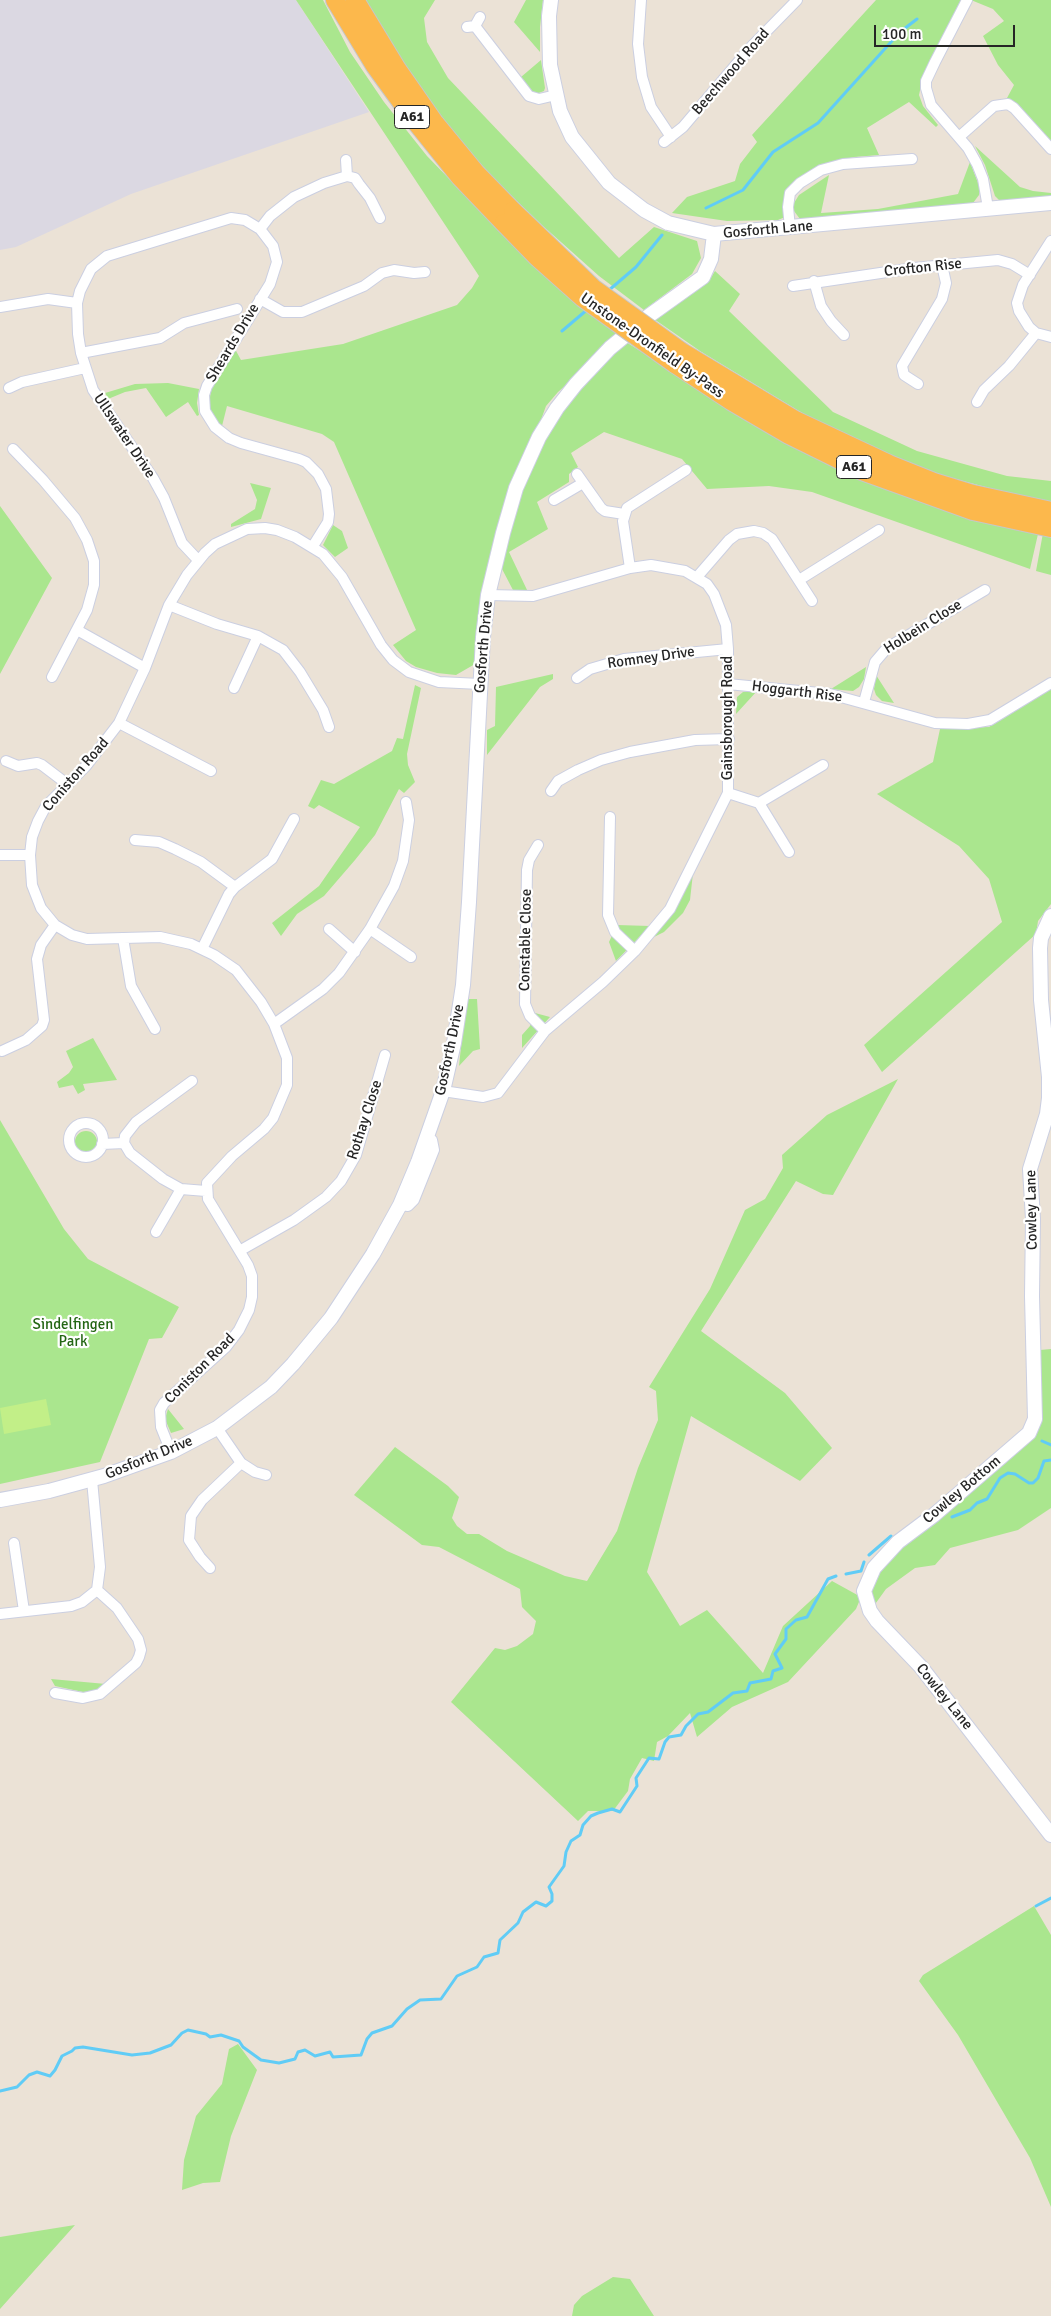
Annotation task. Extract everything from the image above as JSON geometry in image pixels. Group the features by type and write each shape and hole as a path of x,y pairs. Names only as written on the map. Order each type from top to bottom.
{"highway":[{"name":"Unstone-Dronfield By-Pass","path":"335,0 375,66 415,121 460,177 508,217"},
{"name":"Unstone-Dronfield By-Pass","path":"355,0 397,70 429,115 476,173 537,257 583,298 678,358 795,420 889,464 934,482 973,494 1051,511"},
{"name":"Unstone-Dronfield By-Pass","path":"678,358 739,406 789,435 862,471 973,511 1051,528"}],"street":[{"name":"Gosforth Lane","path":"551,0 548,16 550,65 560,111 572,137 609,183 659,219 714,234 1051,203"},
{"name":"Beechwood Road","path":"641,0 638,44 642,77 652,107 667,140 683,127 751,47 797,0"},
{"path":"963,2 926,81 926,88 930,105 959,137 977,164 983,179 988,208"},
{"path":"474,23 529,96 539,99 556,95"},
{"path":"959,137 988,111 1002,104 1008,104 1014,108 1051,149"},
{"path":"346,160 347,176"},
{"path":"790,228 788,207 790,193 800,183 821,170 843,164 912,160"},
{"path":"260,229 270,216 307,189 347,176 355,178 370,198 380,218"},
{"name":"Ullswater Drive","path":"198,560 182,543 164,498 153,478 98,400 81,353 77,303 85,280 99,261 117,252 231,218 245,220 260,229"},
{"name":"Sheards Drive","path":"260,229 273,246 277,262 270,284 207,386 204,395 205,411 215,427 229,438 299,459 306,462 318,474 326,489 329,514 328,522 313,546"},
{"name":"Gosforth Drive","path":"0,1500 49,1491 92,1480 170,1452 217,1428 271,1387 312,1342 348,1294 400,1205 428,1137 443,1090 454,1043 463,985 480,684 488,595 516,488 532,449 557,408 576,384 610,348 650,315 703,277 711,259 714,234"},
{"path":"1051,240 1030,274 1019,295 1018,303 1024,320 1036,333 1051,337"},
{"name":"Crofton Rise","path":"793,286 814,281 942,264 998,260 1012,264 1030,274"},
{"path":"918,384 904,375 902,366 942,299 946,283 942,264"},
{"path":"260,299 283,312 302,312 364,286 382,273 394,270 414,273 425,272"},
{"path":"814,281 821,306 844,335"},
{"path":"0,307 48,299 77,303"},
{"path":"81,353 160,338 184,323 237,309"},
{"path":"977,402 984,390 1026,347 1036,333"},
{"path":"8,388 22,382 85,368"},
{"path":"13,449 30,465 65,506 82,529 91,549 95,573 94,585 87,610 52,677"},
{"path":"630,568 624,531 624,514 634,502 686,470"},
{"path":"554,500 580,478 601,508 606,512 624,514"},
{"name":"Coniston Road","path":"170,1452 161,1427 160,1410 164,1403 226,1347 239,1330 249,1310 252,1276 241,1250 208,1199 207,1183 214,1174 274,1118 284,1098 288,1073 287,1058 274,1024 236,970 202,948 160,937 87,939 72,935 55,925 41,908 35,896 30,871 32,837 38,821 46,806 86,766 119,722 145,668 169,605 198,560 224,539 241,531 258,528 277,530 313,546 330,560 381,644 400,666 421,678 439,682 480,684"},
{"path":"799,580 879,530"},
{"path":"697,577 729,540 737,534 754,531 763,533 772,539 812,602"},
{"name":"Gainsborough Road","path":"443,1090 483,1097 498,1093 545,1031 604,982 635,951 670,909 728,793 728,649 726,625 721,610 707,584 685,571 661,566 630,568 533,596 488,595"},
{"name":"Holbein Close","path":"864,702 875,662 887,648 985,590"},
{"path":"169,605 217,624 258,636 283,650 292,660 323,710 329,728"},
{"path":"77,630 145,668"},
{"path":"234,688 258,636"},
{"name":"Romney Drive","path":"577,678 590,669 624,659 728,649"},
{"name":"Hoggarth Rise","path":"728,684 830,694 935,723 983,723 1051,683"},
{"path":"119,722 211,771"},
{"path":"551,791 558,782 578,770 601,760 630,752 696,740 729,739"},
{"path":"6,761 18,766 42,765 67,784"},
{"path":"760,803 824,765"},
{"path":"728,793 760,803 789,852"},
{"path":"274,1024 323,990 355,952 370,929 394,886 403,861 410,820 406,802"},
{"path":"610,817 608,916 615,932 635,951"},
{"path":"202,948 224,901 235,887 272,859 294,820"},
{"path":"135,840 159,842 175,849 202,862 235,887"},
{"name":"Constable Close","path":"538,845 529,860 527,870 525,1004 530,1016 545,1031"},
{"path":"0,855 30,856"},
{"name":"Cowley Lane","path":"1035,1419 1032,1296 1033,1218 1030,1169 1047,1114 1049,1098 1049,1077 1041,1000 1040,948 1041,938 1051,916"},
{"path":"2,1051 26,1040 42,1026 44,1020 37,959 41,945 55,925"},
{"path":"328,928 355,952"},
{"path":"370,929 411,957"},
{"path":"123,938 131,986 155,1029"},
{"name":"Rothay Close","path":"241,1250 294,1220 326,1197 341,1181 356,1154 385,1055"},
{"path":"192,1081 136,1122 125,1136 124,1143 140,1164 181,1189 206,1191"},
{"path":"102,1144 124,1143"},
{"path":"156,1232 181,1189"},
{"name":"Cowley Bottom","path":"884,1557 898,1542 934,1515 1029,1433 1035,1419"},
{"path":"217,1428 241,1463 255,1472 266,1475"},
{"path":"210,1568 189,1540 191,1516 202,1500 241,1463"},
{"path":"0,1614 71,1606 82,1602 97,1590 100,1567 92,1480"},
{"path":"14,1543 24,1611"},
{"name":"Cowley Lane","path":"884,1557 874,1568 864,1591 870,1611 922,1667 1051,1835"},
{"path":"55,1693 83,1698 100,1694 136,1663 139,1657 141,1650 138,1638 117,1608 97,1590"}],"shaded area":[{"path":"0,0 296,0 369,112 131,194 16,247 0,250"}],"green space":[{"path":"296,0 323,0 350,52 384,102 427,156 522,254 621,335 558,392 546,406 538,428 526,450 475,664 456,675 437,673 416,667 406,661 393,645 416,630 334,442 322,434 227,406 222,426 212,417 209,404 211,390 235,349 241,360 343,344 457,305 472,288 479,276"},
{"path":"366,0 435,0 424,18 427,42 448,78 619,258 654,227 697,241 701,258 692,274 644,310 599,276 495,180 447,126 402,61"},
{"path":"526,0 543,0 540,52 514,22"},
{"path":"876,0 962,0 922,81 919,95 923,106 938,125 936,127 909,102 867,128 879,155 854,157 829,163 801,178 785,217 778,220 727,221 672,213 687,197 735,181 740,164 757,142 752,135"},
{"path":"971,0 1051,0 1051,141 1019,106 1007,98 1014,85 998,65 983,36 1004,21 993,9"},
{"path":"541,60 545,88 544,91 536,94 529,89 521,77"},
{"path":"975,146 1020,187 1051,193 1051,199 1007,202 999,200 995,196 985,165"},
{"path":"970,162 980,188 979,195 973,203 964,206 807,221 800,219 794,211 794,203 799,195 829,175 821,213 878,209 958,194"},
{"path":"715,271 740,294 729,311 833,412 917,451 1007,476 1051,481 1051,502 1019,496 937,474 878,451 822,425 700,351 654,319 699,288 710,279"},
{"path":"626,342 745,418 1038,534 1030,569 812,492 769,486 707,489 682,459 604,432 571,453 578,467 569,474 569,482 537,502 548,529 509,552 528,592 514,592 501,567 514,512 526,477 543,442 569,400 594,372"},
{"path":"168,383 199,389 197,403 199,415 197,416 188,402 166,417 146,388 125,392 108,399 105,393 135,384"},
{"path":"250,483 271,488 261,519 231,527 231,524 255,509 257,500"},
{"path":"0,506 52,578 0,674"},
{"path":"333,525 342,531 348,548 335,557 323,545"},
{"path":"1043,533 1051,535 1051,575 1036,571"},
{"path":"866,667 864,679 859,687 853,691 831,689"},
{"path":"553,674 553,679 540,687 487,755 487,730 495,726 496,687"},
{"path":"876,675 894,703 882,701 876,695 874,689"},
{"path":"415,685 421,688 407,754 408,765 415,782 404,793 399,789 375,835 355,860 324,896 297,914 281,936 272,923 319,886 360,827 319,805 314,809 308,806 321,780 334,784 392,751 397,738 403,739"},
{"path":"1051,689 1051,904 1038,921 1036,934 882,1072 864,1045 1002,922 989,879 959,846 877,794 933,762 940,729 989,727"},
{"path":"757,691 736,714 737,697 743,692"},
{"path":"693,873 690,900 683,913 664,932 654,937 669,918"},
{"path":"617,925 650,926 616,961 609,942"},
{"path":"466,999 477,999 480,1049 473,1051 459,1066"},
{"path":"535,1013 550,1017 522,1048 522,1035 530,1026"},
{"path":"93,1038 117,1080 83,1084 85,1090 78,1094 73,1085 59,1088 57,1082 69,1073 73,1067 66,1051"},
{"path":"898,1079 833,1195 823,1194 796,1181 701,1331 785,1393 832,1448 800,1481 691,1416 647,1572 680,1626 707,1610 763,1673 783,1626 832,1581 861,1597 856,1609 788,1682 732,1707 697,1737 690,1713 668,1736 657,1742 654,1761 642,1758 630,1779 628,1791 613,1811 588,1811 578,1821 451,1702 495,1648 505,1650 517,1646 533,1634 536,1621 522,1607 520,1589 439,1547 422,1545 354,1495 395,1447 448,1486 459,1497 452,1518 457,1526 467,1534 479,1534 507,1551 565,1576 587,1581 617,1531 638,1468 658,1420 656,1391 649,1387 710,1289 745,1210 765,1199 783,1168 782,1155 827,1115"},
{"name":"Sindelfingen Park","path":"0,1120 64,1229 88,1259 179,1307 162,1338 149,1339 100,1462 0,1484"},
{"path":"86,1131 96,1138 97,1142 90,1152 86,1153 76,1146 75,1142 82,1132"},
{"path":"1051,1349 1051,1508 1018,1530 950,1548 935,1565 915,1568 886,1589 873,1607 871,1593 879,1573 893,1554 1034,1435 1040,1350"},
{"path":"46,1399 51,1425 4,1434 0,1408"},
{"path":"168,1409 184,1429 171,1433 165,1419"},
{"path":"51,1679 106,1684 96,1691 83,1692 55,1686"},
{"path":"1034,1906 1051,1935 1051,2207 1030,2158 958,2035 919,1981 923,1975"},
{"path":"238,2044 257,2070 231,2136 220,2182 203,2183 182,2190 184,2160 196,2116 222,2084 229,2049"},
{"path":"75,2225 0,2309 0,2237"},
{"path":"613,2277 630,2279 654,2316 572,2316 574,2305 582,2296"}],"waterway":[{"path":"706,208 743,190 773,152 818,123 900,32 917,19"},
{"path":"608,291 636,267 662,235"},
{"path":"562,331 588,309"},
{"path":"1042,1441 1051,1445"},
{"path":"952,1517 970,1510 977,1503 987,1499 1000,1478 1008,1473 1015,1474 1029,1483 1033,1483 1038,1478 1044,1461 1051,1460"},
{"path":"869,1555 891,1536"},
{"path":"846,1574 861,1571 864,1562"},
{"path":"0,2091 17,2087 29,2075 37,2072 50,2076 62,2056 75,2048 83,2047 132,2055 150,2053 171,2045 182,2033 188,2030 206,2034 210,2037 221,2035 239,2041 243,2047 261,2060 279,2063 295,2059 298,2052 305,2050 315,2056 330,2052 333,2057 361,2055 367,2039 372,2033 392,2026 407,2009 420,2000 441,1999 457,1976 477,1967 484,1957 498,1953 500,1940 518,1923 523,1912 536,1902 546,1906 552,1901 549,1887 564,1866 566,1852 571,1841 580,1835 583,1825 591,1816 598,1813 612,1809 620,1812 637,1786 636,1778 649,1758 659,1759 665,1742 669,1737 681,1735 686,1726 698,1714 708,1712 733,1693 747,1691 750,1683 771,1679 773,1671 782,1668 775,1654 786,1639 786,1629 796,1620 807,1617 828,1579 836,1576"},
{"path":"1036,1906 1051,1898"}]}
